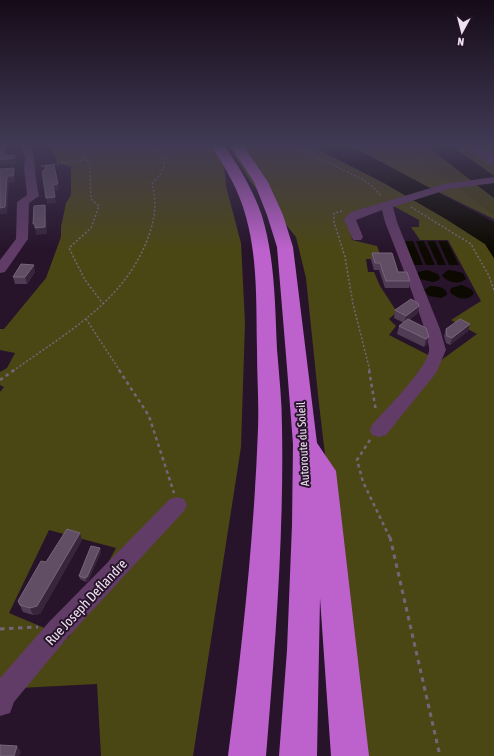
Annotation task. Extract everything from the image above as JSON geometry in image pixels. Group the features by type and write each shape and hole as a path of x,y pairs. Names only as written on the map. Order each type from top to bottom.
{"highway":[{"path":"239,179 254,216 262,253 270,427 259,647 247,756"},
{"name":"Autoroute du Soleil","path":"259,179 275,215 285,247 305,444 303,635 298,756"},
{"path":"305,444 322,471 350,756"}],"street":[{"path":"0,269 22,239 23,202 33,196 29,179"},
{"path":"357,237 350,219 360,214 448,186 494,180"},
{"path":"378,430 430,369 438,350 432,329 391,222 394,203"},
{"name":"Rue Joseph Deflandre","path":"0,703 6,693 58,630 178,505"}],"path":[{"path":"90,179 91,199 99,206 91,228 69,248 85,280 104,305"},
{"path":"0,380 104,305 126,280 146,249 155,215 156,196 152,184 156,179"},
{"path":"361,179 371,184 394,203 471,244 489,276 494,290"},
{"path":"348,210 334,213 334,222 344,257 359,331 368,361 378,430 357,460 363,482 391,540 440,756"},
{"path":"86,319 149,416 178,505"},
{"path":"0,629 39,626"}],"shaded area":[{"path":"71,179 225,179 241,243 245,323 241,447 193,756 101,756 97,684 0,689 0,392 4,387 0,385 0,372 7,368 15,353 0,350 0,329 4,329 46,278 61,237 61,227 66,203 71,195","holes":["49,530 116,548 68,638 9,613"]},
{"path":"249,179 377,179 446,219 485,244 494,258 494,756 358,756 350,664 319,404 306,278 296,237","holes":["388,203 419,220 419,227 411,227 420,240 448,240 481,301 451,320 477,334 440,361 389,335 396,326 389,319 397,312 380,286 374,272 368,272 366,259 382,259 377,246 352,240 349,219"]},
{"path":"377,179 413,179 494,222 494,258 485,244 446,219"},
{"path":"413,179 450,179 494,215 494,219"},
{"path":"450,179 470,179 494,198 494,215"},
{"path":"470,179 494,179 494,198"},
{"path":"405,241 413,241 423,265 414,265"},
{"path":"416,241 424,241 435,265 426,265"},
{"path":"427,241 435,241 446,265 438,265"},
{"path":"438,241 447,241 459,265 449,265"},
{"path":"427,270 438,274 440,278 439,280 433,282 420,279 417,275 418,272"},
{"path":"448,270 463,273 466,279 460,282 447,280 442,275"},
{"path":"462,285 471,289 474,293 472,296 469,298 459,298 450,292 451,288"},
{"path":"430,286 445,290 447,295 441,298 429,296 424,290"}],"building":[{"path":"0,179 7,179 5,207 0,208"},
{"path":"43,179 57,179 58,184 53,185 55,197 46,198"},
{"path":"45,205 45,227 35,228 35,224 33,224 34,206"},
{"path":"372,253 392,253 398,272 407,272 410,281 386,281 380,263 375,263"},
{"path":"21,264 34,265 25,277 13,277"},
{"path":"411,299 418,303 419,306 406,316 395,310"},
{"path":"408,319 426,328 429,337 426,339 399,326"},
{"path":"460,319 470,324 452,338 447,336 446,329"},
{"path":"67,529 80,533 37,606 30,608 20,605 18,601 41,561 46,562"},
{"path":"91,546 100,548 87,577 85,578 79,576"},
{"path":"0,745 17,746 14,756 0,756"}]}
